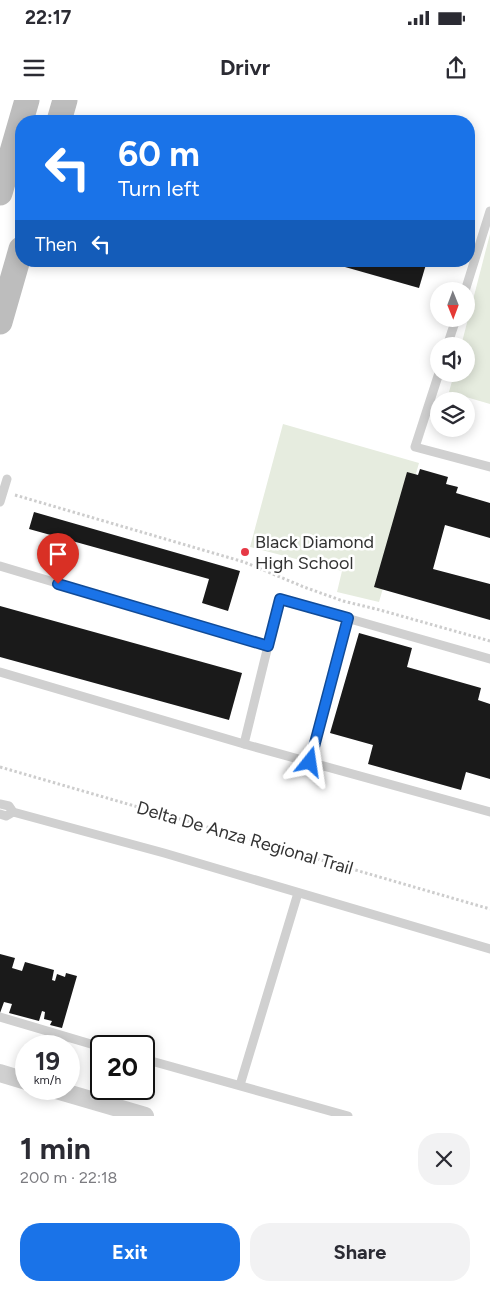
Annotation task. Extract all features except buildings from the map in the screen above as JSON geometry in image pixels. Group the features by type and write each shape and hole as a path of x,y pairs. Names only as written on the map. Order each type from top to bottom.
{"main road":[{"path":"23,115 27,100"},
{"path":"61,115 65,100"},
{"path":"0,193 15,141"},
{"path":"0,322 16,267"}],"street":[{"path":"0,1073 15,1078"},
{"path":"80,1097 145,1116"}],"lane":[{"path":"475,259 490,211"},
{"path":"468,282 472,267"},
{"path":"436,382 416,447 490,467"},
{"path":"0,502 7,479"},
{"path":"0,566 268,646"},
{"path":"244,744 280,599 490,659"},
{"path":"310,762 348,618"},
{"path":"0,672 244,744 490,812"},
{"path":"0,804 9,806 13,812 164,853 490,949"},
{"path":"0,814 6,816 13,812"},
{"path":"240,1085 298,893"},
{"path":"0,1017 90,1044"},
{"path":"155,1062 348,1116"}],"path":[{"path":"3,492 244,562 343,601 490,642"},
{"name":"Delta De Anza Regional Trail","path":"0,767 490,909"}],"shaded area":[{"path":"490,234 490,404 475,400 475,392 449,392 452,382 475,382 475,337 463,337 466,328 475,328 475,292"},
{"path":"283,424 419,463 379,602 337,592 342,571 250,547"}],"place":[{"name":"Black Diamond High School","path":"245,552"}],"route":[{"path":"58,584 268,646 280,599 348,618 310,762"}]}
